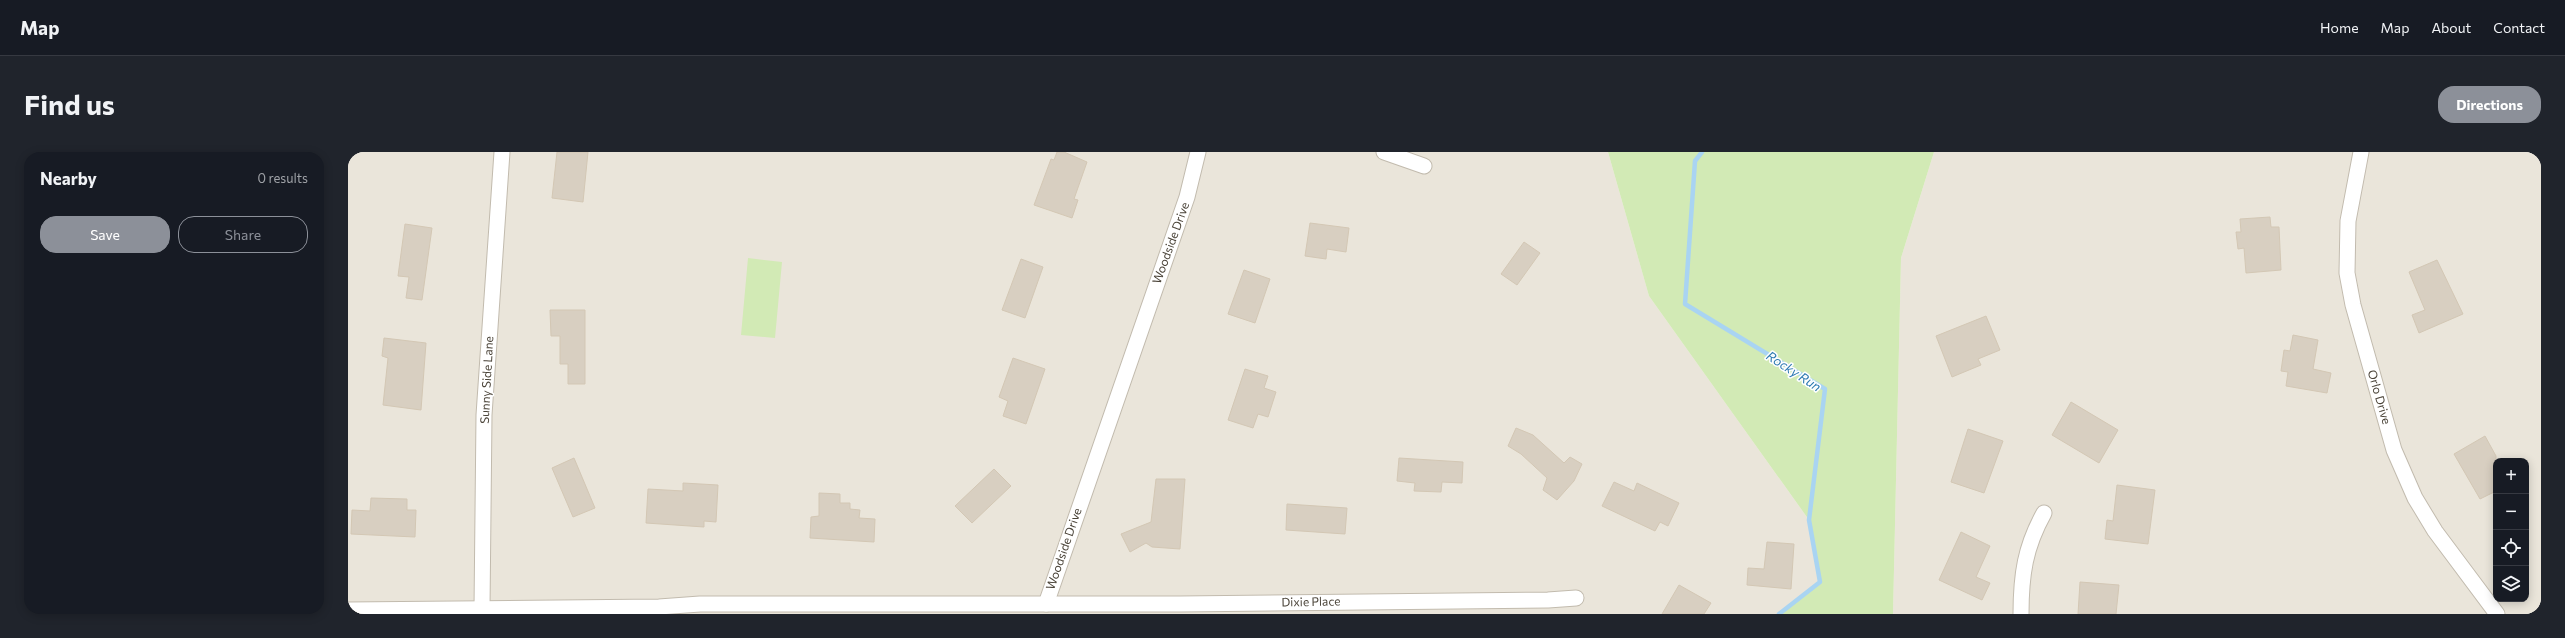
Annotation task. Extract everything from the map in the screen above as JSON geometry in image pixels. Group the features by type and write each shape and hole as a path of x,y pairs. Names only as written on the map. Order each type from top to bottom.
{"street":[{"name":"Sunny Side Lane","path":"482,609 484,415 502,152"},
{"name":"Woodside Drive","path":"348,610 482,609 708,604 1046,604 1187,197 1198,152"},
{"path":"1384,152 1424,166"},
{"name":"Orlo Drive","path":"2361,152 2348,221 2347,273 2353,305 2394,450 2415,498 2435,531 2497,614"},
{"path":"2021,614 2023,568 2027,548 2044,513"},
{"name":"Dixie Place","path":"1046,604 1548,600 1576,598"}],"shaded area":[{"path":"348,152 1608,152 1649,296 1809,520 1820,582 1779,614 348,614"},
{"path":"1934,152 2541,152 2541,614 1893,614 1901,258"}],"green space":[{"path":"1608,152 1934,152 1901,258 1893,614 1779,614 1820,582 1809,520 1649,296"},
{"path":"748,258 782,262 775,338 741,335"}],"building":[{"path":"557,152 588,152 583,202 552,198"},
{"path":"1057,152 1064,152 1087,162 1074,199 1078,200 1072,218 1034,205 1051,159 1054,160"},
{"path":"2270,217 2271,227 2279,227 2281,270 2246,273 2244,248 2238,249 2236,232 2241,232 2240,219"},
{"path":"1310,223 1349,228 1346,252 1327,249 1326,259 1305,256"},
{"path":"405,224 432,228 422,300 406,298 409,277 398,276"},
{"path":"1524,242 1540,253 1517,285 1501,274"},
{"path":"1021,259 1043,267 1025,318 1002,310"},
{"path":"2437,260 2463,314 2419,333 2412,315 2425,310 2409,272"},
{"path":"1244,270 1270,279 1255,323 1228,314"},
{"path":"550,310 585,310 585,384 568,384 568,364 560,364 560,336 551,336"},
{"path":"1986,316 2000,350 1978,359 1981,365 1952,377 1936,336"},
{"path":"2293,335 2318,340 2313,369 2331,373 2327,393 2286,386 2288,372 2281,371 2284,350 2290,351"},
{"path":"384,338 426,343 421,410 383,405 388,358 382,356"},
{"path":"1013,358 1045,369 1026,424 1003,416 1008,401 999,397"},
{"path":"1245,369 1268,376 1264,388 1276,392 1268,417 1258,414 1253,428 1228,420"},
{"path":"2071,402 2118,430 2099,463 2052,435"},
{"path":"1516,428 1533,435 1564,463 1570,457 1582,464 1574,481 1557,500 1543,490 1547,478 1521,454 1508,446"},
{"path":"1968,429 2003,441 1984,493 1951,482"},
{"path":"2485,436 2496,456 2496,458 2493,458 2493,492 2480,499 2454,454"},
{"path":"574,458 595,508 573,517 552,468"},
{"path":"1399,458 1463,462 1462,483 1442,482 1441,492 1414,491 1415,483 1397,481"},
{"path":"994,469 1011,486 972,523 955,506"},
{"path":"1156,479 1185,479 1180,549 1152,547 1146,543 1130,552 1121,534 1151,522"},
{"path":"1614,482 1634,491 1637,483 1679,503 1668,526 1660,522 1655,531 1602,506"},
{"path":"683,483 718,485 716,522 704,521 704,527 646,523 648,489 683,491"},
{"path":"2117,485 2155,490 2148,544 2105,539 2107,520 2113,521"},
{"path":"819,493 840,494 840,503 850,503 850,509 860,510 859,518 875,519 874,542 810,538 811,517 819,516"},
{"path":"371,498 407,499 407,510 416,510 415,537 351,534 352,510 370,511"},
{"path":"1287,504 1347,508 1345,534 1286,530"},
{"path":"1961,532 1990,546 1976,577 1990,583 1982,600 1939,580"},
{"path":"1767,542 1794,544 1791,589 1747,585 1748,568 1764,569"},
{"path":"2080,582 2119,585 2116,614 2078,614"},
{"path":"1679,585 1711,603 1704,614 1662,614"}],"waterway":[{"name":"Rocky Run","path":"1702,152 1695,161 1685,304 1825,389 1809,520 1820,582 1779,614"}]}
